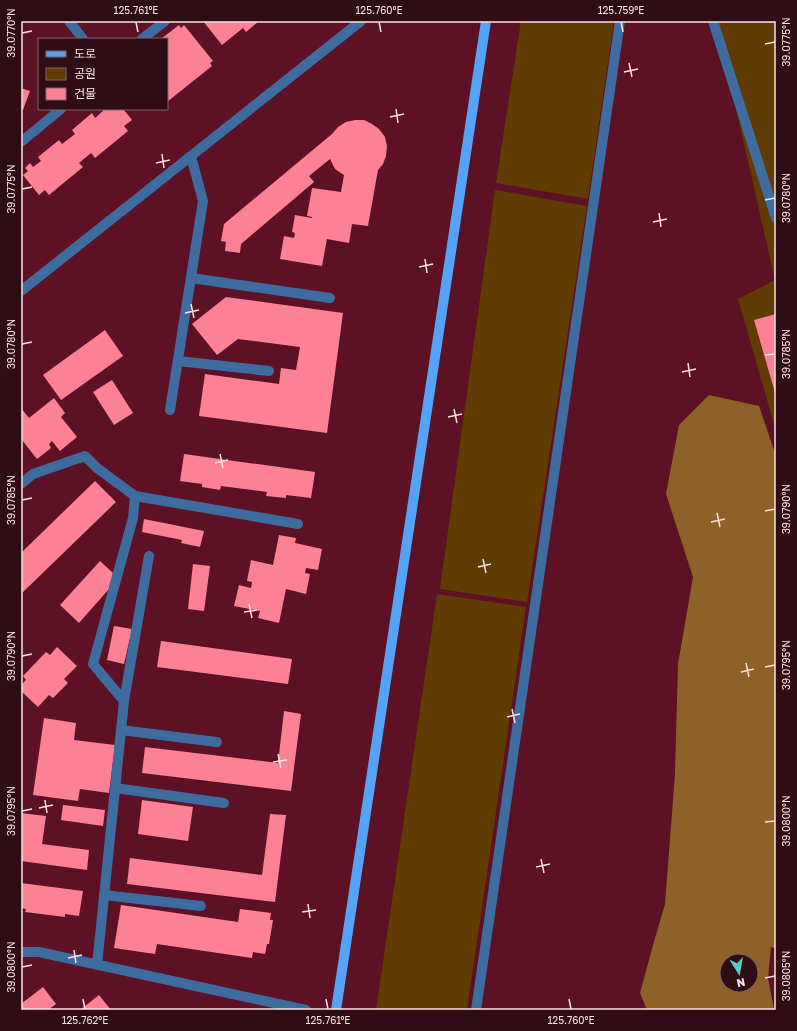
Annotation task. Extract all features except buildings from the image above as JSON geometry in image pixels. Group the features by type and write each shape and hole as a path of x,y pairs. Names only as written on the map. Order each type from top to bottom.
{"main road":[{"path":"336,1010 486,21"}],"street":[{"path":"69,21 81,38"},
{"path":"143,38 165,21"},
{"path":"21,290 361,21"},
{"path":"476,1010 620,21"},
{"path":"712,21 776,218"},
{"path":"21,142 60,110"},
{"path":"170,410 204,201 191,156"},
{"path":"191,278 330,298"},
{"path":"178,361 269,371"},
{"path":"21,484 33,474 85,456 97,468 135,496 298,524"},
{"path":"124,701 93,664 133,518 135,496"},
{"path":"97,965 124,701 149,556"},
{"path":"121,730 218,742"},
{"path":"115,788 224,803"},
{"path":"104,895 201,906"},
{"path":"21,952 39,952 270,1006 306,1010"}],"green space":[{"path":"521,21 614,21 588,199 496,183"},
{"path":"716,21 776,21 776,431 738,299 775,280"},
{"path":"495,190 587,206 527,602 440,589"},
{"path":"437,594 526,607 467,1010 376,1010"}],"shaded area":[{"path":"709,395 759,406 776,456 776,949 771,947 768,978 774,1010 647,1010 640,993 665,904 675,774 678,664 693,577 666,494 679,425"}]}
